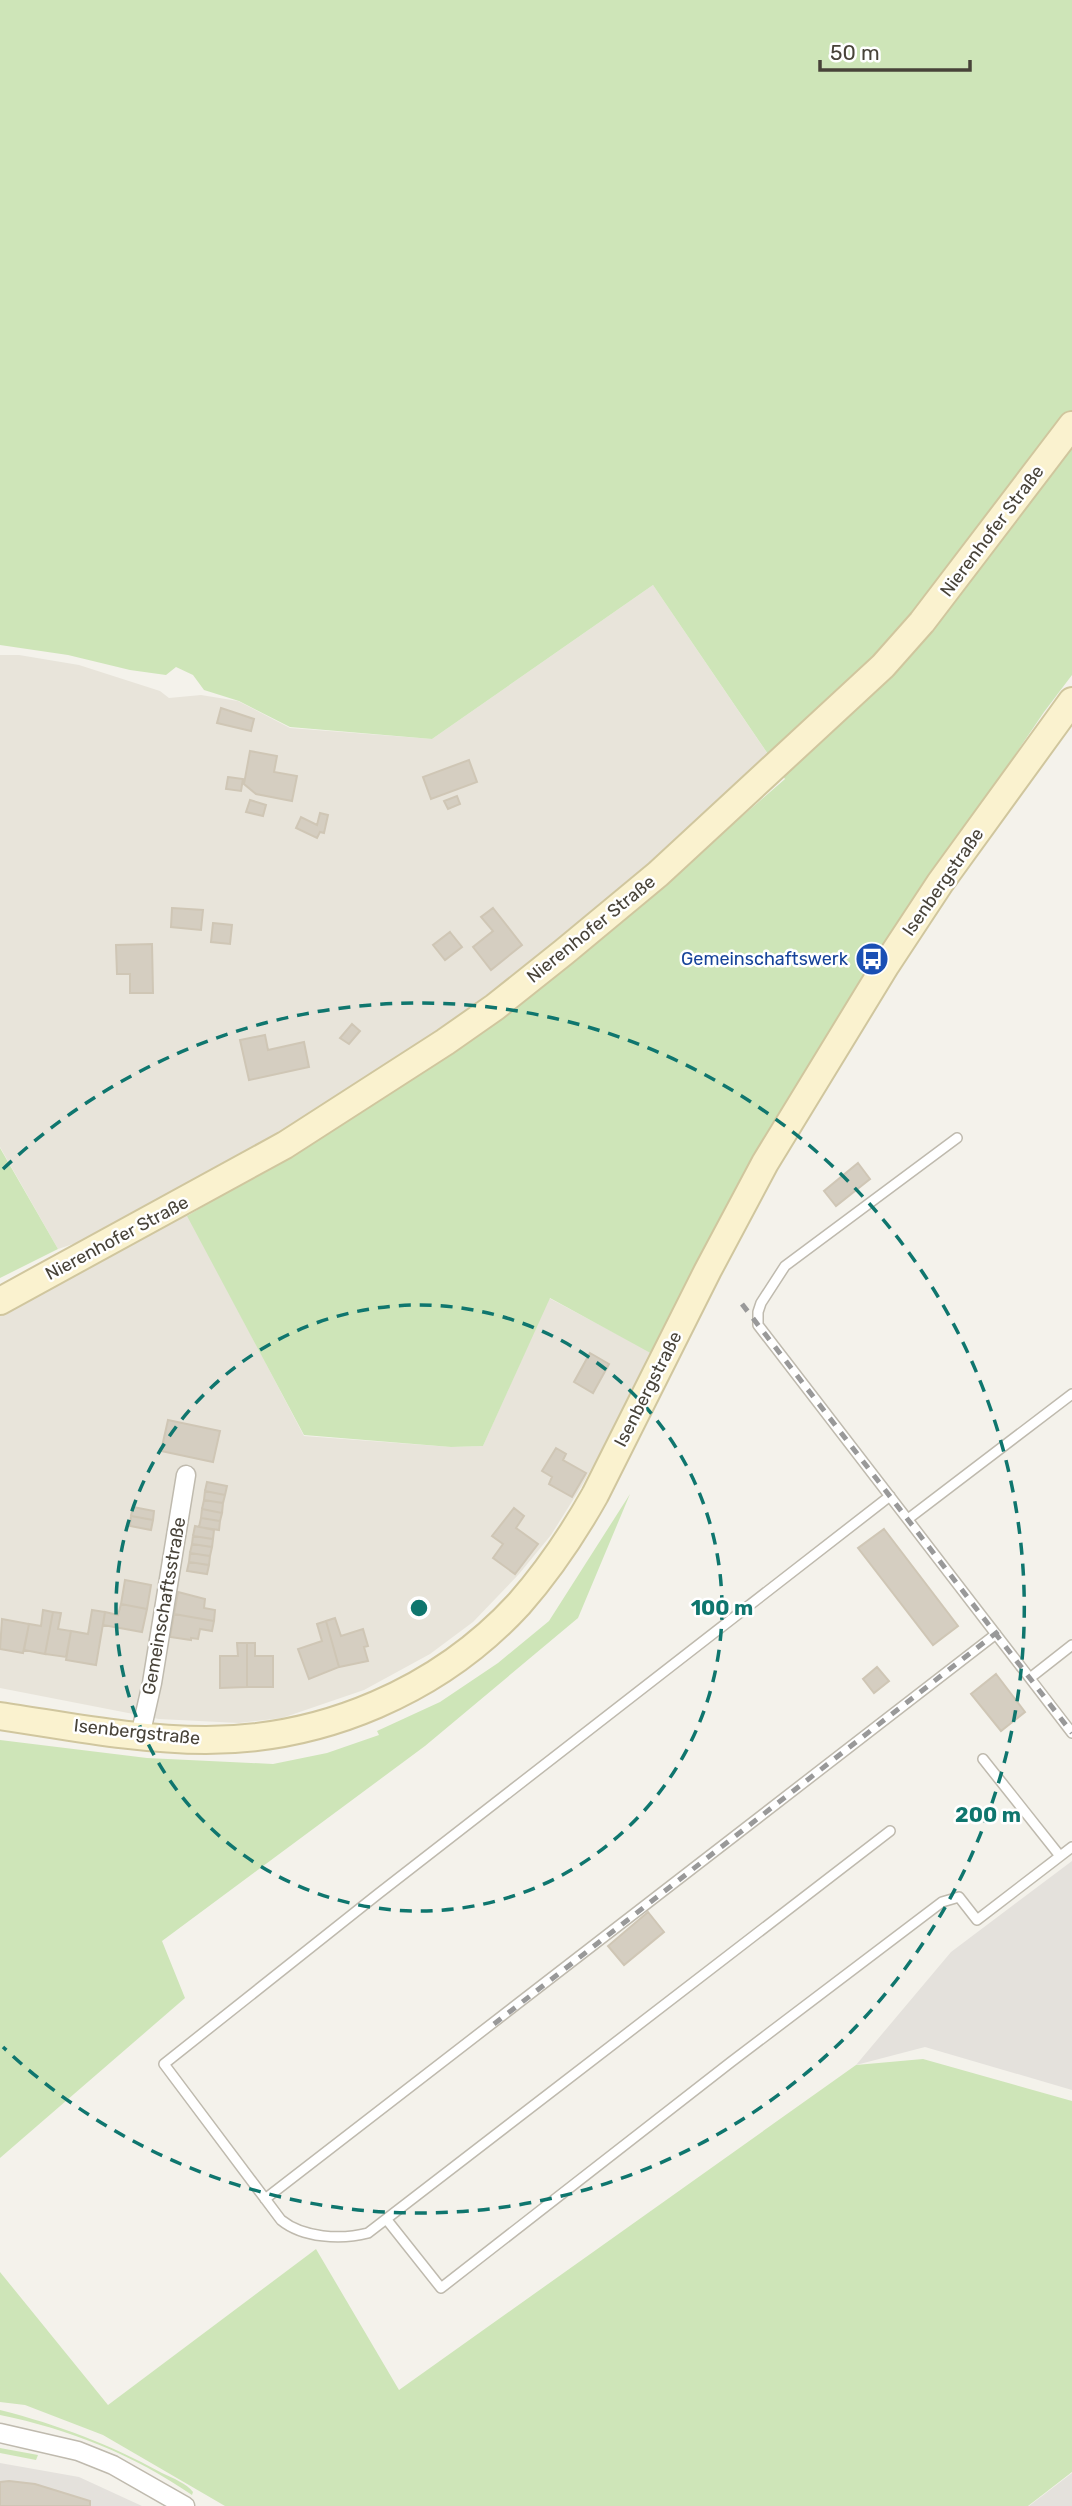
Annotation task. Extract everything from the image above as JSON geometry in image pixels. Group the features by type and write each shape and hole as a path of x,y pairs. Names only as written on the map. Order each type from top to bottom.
{"main road":[{"name":"Nierenhofer Straße","path":"0,1301 225,1180 332,1116 495,1007 575,943 669,865 883,666 922,622 1072,425"},
{"name":"Isenbergstraße","path":"0,1716 140,1737 236,1739 289,1732 342,1718 393,1697 432,1676 470,1649 519,1604 561,1550 590,1505 765,1163 886,965 940,883 1072,701"}],"street":[{"name":"Gemeinschaftsstraße","path":"140,1737 152,1683 186,1475"},
{"path":"5,2435 78,2451 113,2465 185,2506"}],"lane":[{"path":"957,1138 785,1266 766,1294 758,1312 758,1325 1072,1732"},
{"path":"908,1519 1072,1394"},
{"path":"890,1496 163,2064 265,2199 288,2225 312,2234 368,2233 890,1831"},
{"path":"265,2199 996,1634"},
{"path":"1030,1678 1072,1645"},
{"path":"983,1759 1060,1856"},
{"path":"387,2220 441,2288 942,1902 959,1897 977,1920 1072,1846"}],"shaded area":[{"path":"653,585 778,769 516,979 347,1094 100,1235 58,1249 0,1147 0,655 19,655 79,665 160,691 169,698 201,695 238,701 290,728 432,739"},
{"path":"185,1210 304,1436 451,1447 483,1446 549,1298 656,1355 551,1535 519,1574 473,1622 430,1654 364,1690 282,1718 239,1723 159,1719 0,1688 0,1316"},
{"path":"1072,1861 1072,2090 925,2047 856,2065 951,1952"},
{"path":"0,2463 79,2477 142,2506 0,2506"},
{"path":"1072,2473 1072,2506 1029,2506"}],"green space":[{"path":"0,0 1072,0 1072,675 903,920 656,1356 550,1298 483,1446 451,1447 304,1435 187,1216 266,1169 648,898 785,779 653,585 432,739 290,727 239,701 204,690 193,675 176,667 166,675 130,670 68,655 0,645"},
{"path":"0,1148 58,1249 0,1278"},
{"path":"630,1494 578,1618 425,1746 162,1941 185,1998 0,2158 0,1740 147,1758 273,1764 327,1753 379,1735 377,1731 440,1702 498,1663 549,1621"},
{"path":"923,2059 1072,2101 1072,2472 1028,2506 225,2506 103,2435 25,2405 0,2402 0,2272 108,2405 316,2249 399,2390 856,2065"},
{"path":"0,2410 103,2444 179,2481 193,2492 192,2495 147,2468 100,2445 51,2428 0,2415"},
{"path":"0,2448 38,2455 36,2460 0,2453"}],"building":[{"path":"221,708 254,719 251,731 217,723"},
{"path":"250,751 277,756 274,772 297,776 292,801 256,794 244,784"},
{"path":"469,760 477,782 431,799 423,777"},
{"path":"228,777 243,779 241,791 226,789"},
{"path":"457,796 460,804 448,809 444,801"},
{"path":"250,800 266,805 263,816 246,812"},
{"path":"320,813 328,815 324,833 320,832 317,838 296,828 301,817 317,825"},
{"path":"172,908 203,910 201,930 171,927"},
{"path":"493,908 522,945 491,970 473,947 493,931 481,917"},
{"path":"213,923 232,925 230,944 211,942"},
{"path":"450,932 462,947 445,960 433,945"},
{"path":"152,944 153,993 130,993 130,974 117,974 116,945"},
{"path":"352,1024 360,1031 349,1044 340,1038"},
{"path":"265,1035 268,1050 304,1042 309,1067 249,1080 240,1040"},
{"path":"858,1163 870,1179 836,1206 824,1191"},
{"path":"590,1353 609,1364 593,1393 574,1382"},
{"path":"168,1420 220,1431 213,1462 161,1451"},
{"path":"556,1448 566,1454 563,1460 586,1473 572,1497 549,1484 552,1477 542,1471"},
{"path":"207,1482 227,1486 225,1495 205,1491"},
{"path":"205,1491 225,1495 223,1503 204,1500"},
{"path":"204,1500 223,1503 222,1513 202,1509"},
{"path":"133,1507 154,1511 153,1520 131,1516"},
{"path":"514,1508 524,1516 516,1528 538,1544 515,1574 493,1558 503,1544 492,1536"},
{"path":"202,1509 222,1513 220,1521 201,1518"},
{"path":"131,1516 153,1520 151,1530 130,1526"},
{"path":"201,1518 220,1521 219,1530 199,1527"},
{"path":"195,1526 214,1530 213,1539 193,1536"},
{"path":"884,1529 958,1626 933,1645 858,1548"},
{"path":"193,1536 213,1539 212,1547 192,1544"},
{"path":"192,1544 212,1547 210,1556 190,1553"},
{"path":"190,1553 210,1556 209,1565 189,1562"},
{"path":"189,1562 209,1565 207,1574 187,1571"},
{"path":"125,1580 151,1585 147,1609 121,1604"},
{"path":"178,1592 205,1599 204,1608 215,1610 214,1621 174,1614"},
{"path":"121,1604 147,1609 142,1632 103,1625 105,1612 118,1615"},
{"path":"43,1610 53,1612 45,1654 24,1650 29,1624 41,1626"},
{"path":"92,1610 105,1612 96,1665 66,1660 71,1631 88,1634"},
{"path":"53,1612 61,1613 58,1629 71,1631 66,1657 45,1654"},
{"path":"174,1614 214,1621 212,1631 200,1629 198,1639 191,1640 170,1637"},
{"path":"335,1618 341,1636 363,1629 368,1646 364,1647 368,1661 339,1667 326,1621"},
{"path":"2,1619 29,1624 23,1653 0,1649"},
{"path":"326,1621 339,1667 309,1679 298,1649 322,1641 317,1624"},
{"path":"237,1643 247,1643 247,1687 220,1688 220,1656 238,1656"},
{"path":"247,1643 255,1643 255,1656 273,1656 273,1687 247,1687"},
{"path":"877,1667 889,1681 874,1693 863,1679"},
{"path":"996,1674 1025,1712 1001,1731 971,1694"},
{"path":"648,1912 664,1932 624,1965 608,1946"},
{"path":"0,2482 35,2484 90,2501 90,2506 0,2506"}],"railway":[{"path":"742,1304 1072,1733"},
{"path":"494,2024 1005,1626"}],"place":[{"name":"Gemeinschaftswerk","path":"872,959"}]}
